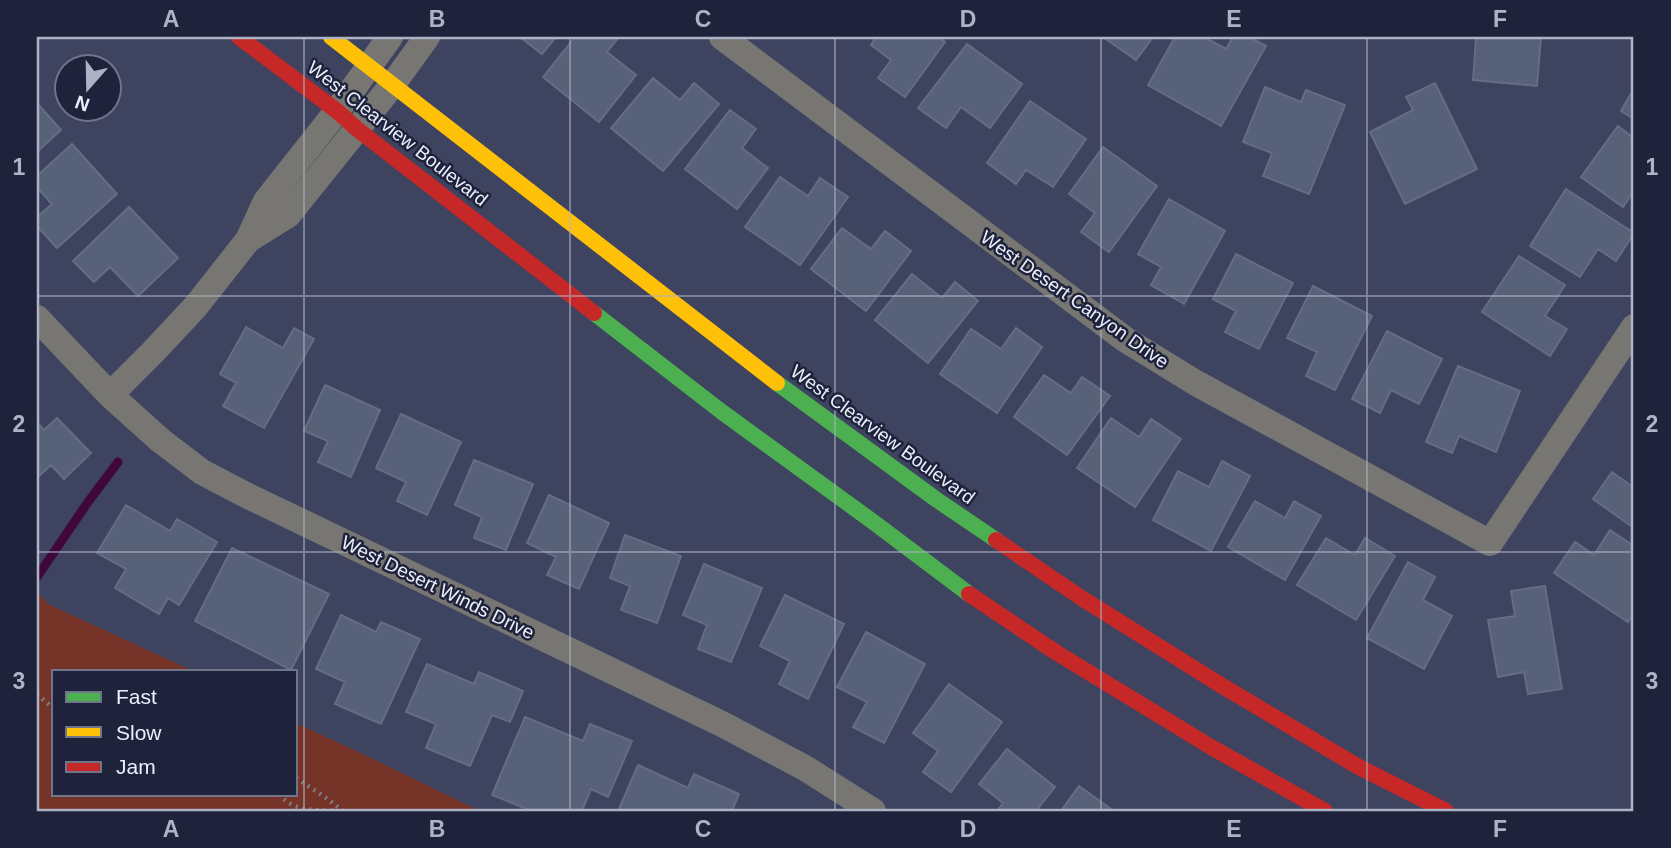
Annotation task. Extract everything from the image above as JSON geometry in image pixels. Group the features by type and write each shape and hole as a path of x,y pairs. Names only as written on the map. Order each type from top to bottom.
{"street":[{"name":"West Clearview Boulevard","path":"239,37 722,412 971,596 1057,653 1211,747 1325,811"},
{"name":"West Clearview Boulevard","path":"331,37 750,363 937,500 1142,637 1357,766 1446,811"},
{"path":"110,395 196,306 248,240 265,201 337,111 390,37"},
{"path":"248,240 288,215 393,84 427,37"},
{"name":"West Desert Canyon Drive","path":"722,37 1126,340 1196,383 1490,543 1634,327"},
{"name":"West Desert Winds Drive","path":"37,318 110,395 160,440 202,472 722,724 805,768 873,811"}],"path":[{"path":"37,694 52,707"},
{"path":"298,779 343,811"},
{"path":"281,796 301,810 336,811"}],"shaded area":[{"path":"37,591 48,604 191,670 52,670 52,796 298,796 298,724 480,811 37,811"}],"building":[{"path":"520,37 556,37 542,54"},
{"path":"575,37 619,37 607,52 636,75 599,122 543,77"},
{"path":"876,37 938,37 945,42 905,97 878,78 891,60 871,45"},
{"path":"1103,37 1153,37 1136,60"},
{"path":"1175,37 1204,37 1226,49 1233,37 1249,37 1266,46 1221,126 1148,85"},
{"path":"1476,37 1541,37 1537,86 1473,80"},
{"path":"967,44 1022,84 990,128 961,107 946,128 918,108"},
{"path":"653,78 680,100 694,83 719,104 663,171 611,128"},
{"path":"1435,83 1477,169 1405,204 1370,132 1413,110 1406,97"},
{"path":"1265,87 1301,102 1306,90 1345,105 1309,194 1263,176 1272,153 1243,142"},
{"path":"1634,88 1634,119 1621,111"},
{"path":"1030,101 1086,139 1053,187 1026,170 1016,184 987,163"},
{"path":"37,103 61,130 37,152"},
{"path":"730,110 756,129 742,148 768,168 737,209 685,169"},
{"path":"1618,126 1634,138 1634,191 1623,207 1581,177"},
{"path":"72,144 117,194 57,248 37,226 37,217 52,204 37,187 37,176"},
{"path":"1103,147 1157,186 1109,252 1081,232 1095,213 1069,194"},
{"path":"780,177 808,196 820,178 848,197 800,265 745,227"},
{"path":"1566,189 1634,233 1616,261 1598,249 1580,277 1530,246"},
{"path":"1169,199 1225,231 1184,304 1151,285 1161,267 1138,254"},
{"path":"129,207 178,258 138,296 110,267 94,282 73,261"},
{"path":"842,228 871,249 885,231 911,251 866,311 811,269"},
{"path":"1236,254 1293,283 1259,349 1225,332 1236,311 1213,299"},
{"path":"1519,256 1565,285 1545,316 1567,329 1550,356 1482,312"},
{"path":"912,274 942,298 955,282 978,301 928,363 875,320"},
{"path":"1313,286 1372,316 1335,390 1306,376 1317,352 1287,338"},
{"path":"246,327 283,348 294,328 314,339 264,428 223,406 236,383 220,374"},
{"path":"1016,328 1042,347 997,413 940,374 971,329 1001,349"},
{"path":"1387,331 1442,359 1419,404 1391,390 1380,413 1352,399"},
{"path":"1458,366 1520,391 1496,452 1459,436 1452,453 1426,442"},
{"path":"1044,375 1071,393 1082,377 1110,396 1067,455 1014,417"},
{"path":"325,385 380,410 351,477 318,462 328,441 304,431"},
{"path":"401,414 461,442 427,515 397,501 406,482 376,468"},
{"path":"57,418 91,453 64,479 51,465 37,478 37,422 44,430"},
{"path":"1111,418 1139,437 1151,419 1181,439 1135,507 1077,468"},
{"path":"474,460 533,484 506,550 474,538 482,517 455,505"},
{"path":"1222,461 1250,476 1211,551 1153,520 1178,471 1209,487"},
{"path":"1612,472 1633,487 1634,484 1634,528 1593,499"},
{"path":"549,495 609,523 579,589 547,575 556,557 527,543"},
{"path":"1255,501 1285,518 1294,501 1321,516 1285,580 1228,547"},
{"path":"126,505 170,531 177,519 217,542 179,605 168,598 159,614 115,588 126,569 97,553"},
{"path":"1610,530 1634,546 1634,613 1628,622 1554,573 1575,542 1594,555"},
{"path":"625,535 681,556 657,623 621,610 630,586 610,578"},
{"path":"1326,538 1355,555 1365,538 1395,556 1356,620 1297,585"},
{"path":"232,548 329,594 291,670 195,621"},
{"path":"1408,562 1435,577 1423,600 1452,616 1424,669 1367,638"},
{"path":"704,564 762,588 731,662 698,649 707,625 683,615"},
{"path":"1545,586 1562,689 1528,694 1524,672 1498,677 1488,620 1515,616 1511,591"},
{"path":"785,595 844,624 808,699 779,684 790,661 760,646"},
{"path":"341,615 376,632 381,622 420,639 381,724 335,704 345,682 316,669"},
{"path":"866,632 925,664 884,743 853,727 867,702 837,687"},
{"path":"427,664 474,684 479,672 523,691 510,722 492,715 470,766 426,748 436,724 406,712"},
{"path":"949,684 1002,722 951,792 923,772 938,751 913,733"},
{"path":"525,717 583,741 590,724 632,741 608,797 591,789 582,811 532,811 492,795"},
{"path":"1007,749 1055,787 1036,811 997,811 1003,803 979,784"},
{"path":"638,765 688,788 694,774 739,794 732,811 618,811"},
{"path":"1079,786 1114,811 1061,811"}],"waterway":[{"path":"37,577 118,462"}],"traffic: fast":[{"path":"594,313 722,412 969,594"},
{"path":"777,383 996,540"}],"traffic: slow":[{"path":"331,37 777,383"}],"traffic: jam":[{"path":"239,37 594,313"},
{"path":"996,540 1083,599 1219,684 1357,766 1446,811"},
{"path":"969,594 1057,653 1211,747 1325,811"}]}
